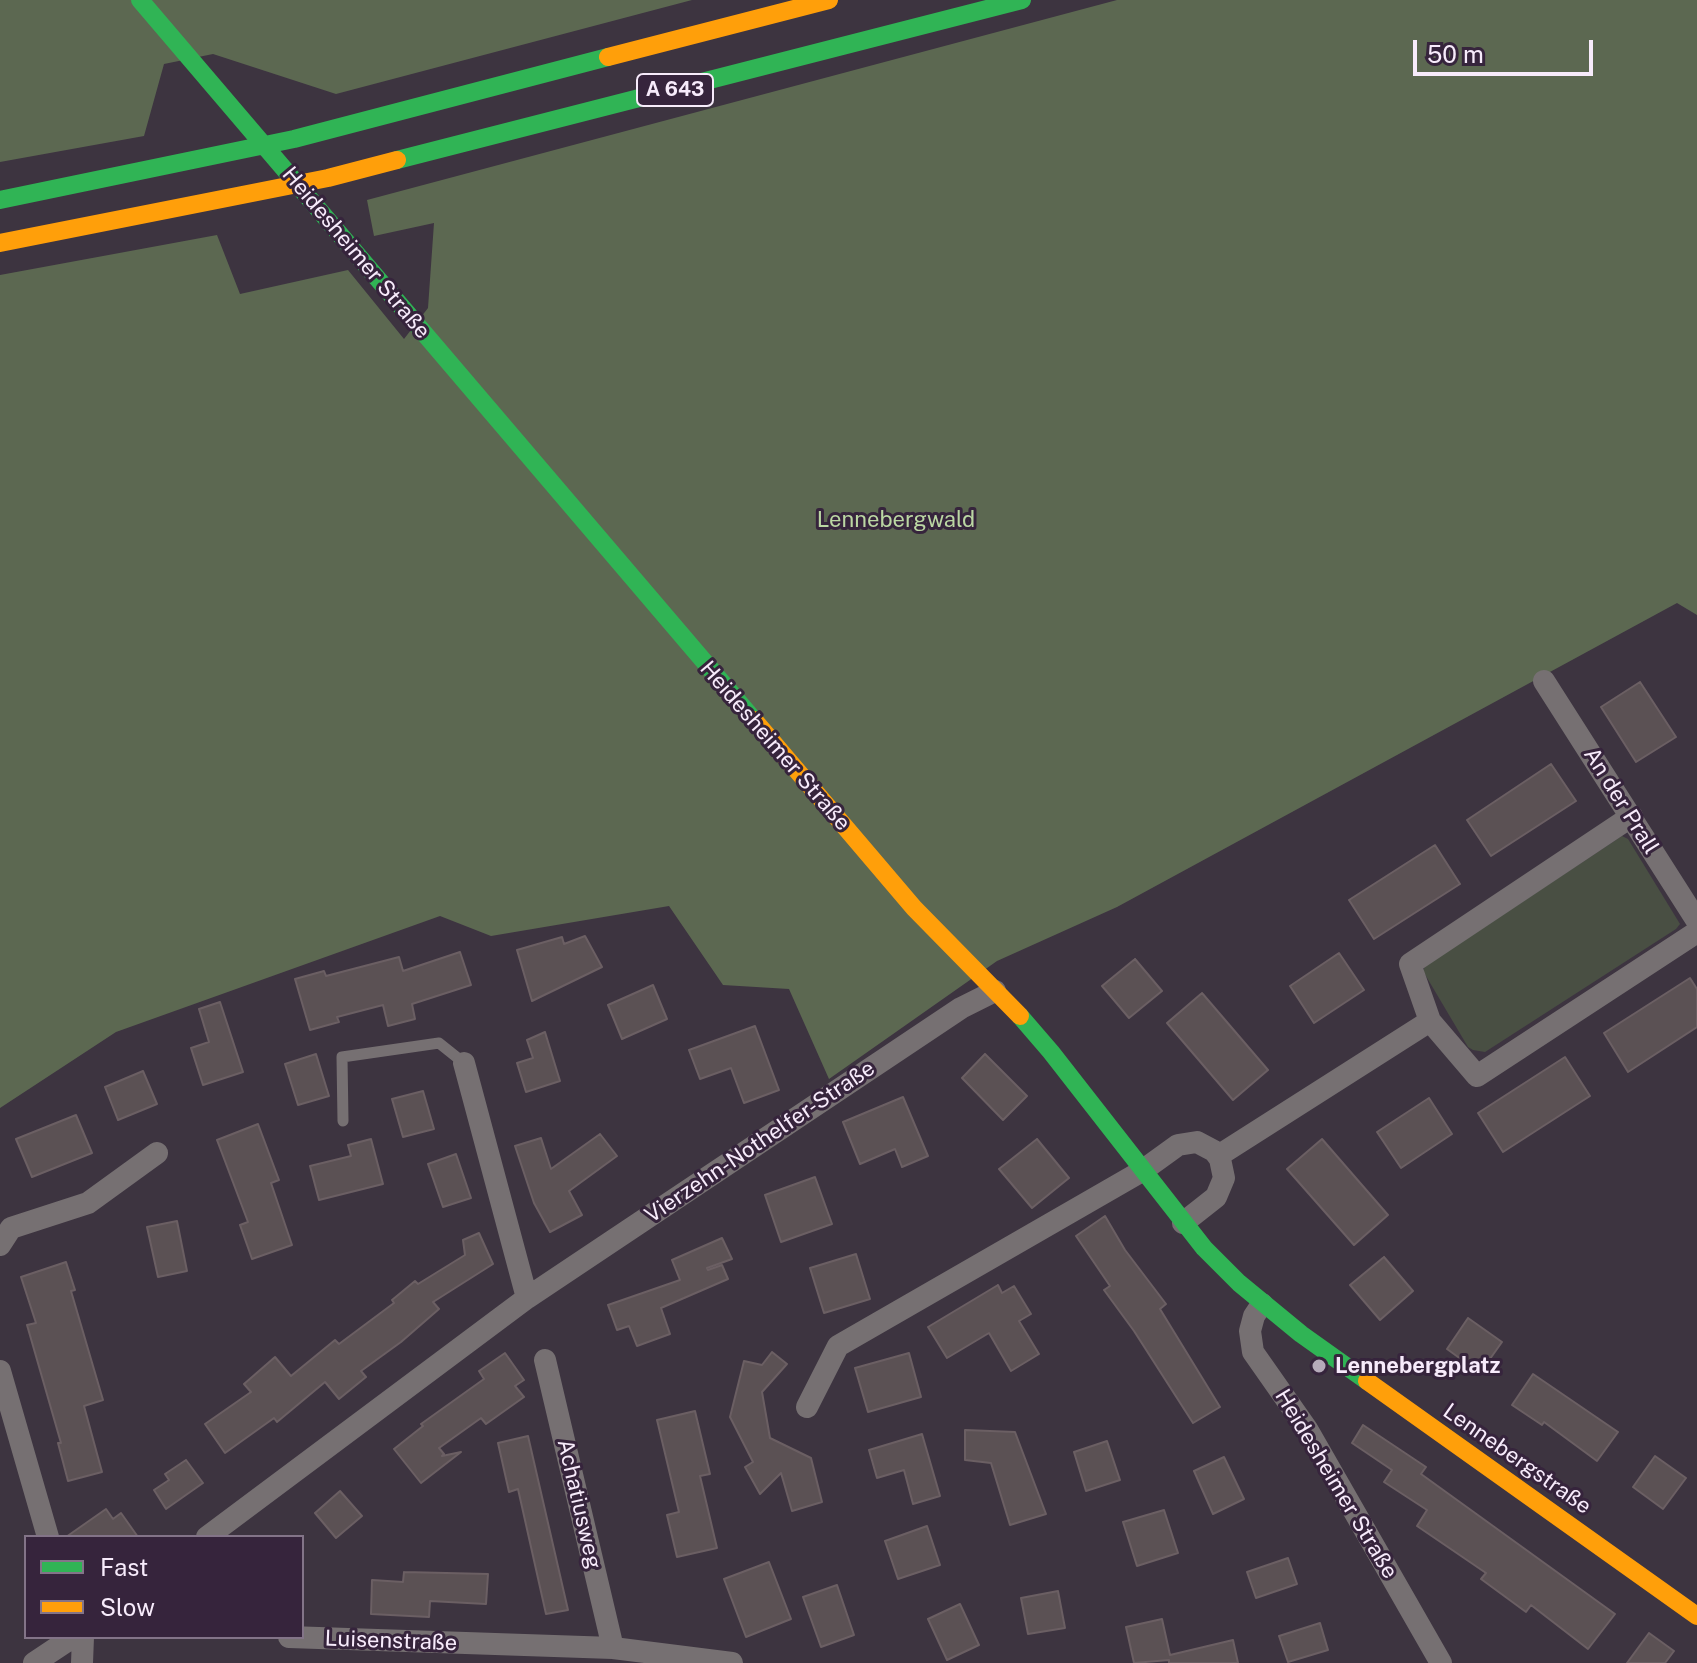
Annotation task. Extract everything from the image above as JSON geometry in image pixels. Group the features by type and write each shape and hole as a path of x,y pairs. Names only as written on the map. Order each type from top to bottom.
{"main road":[{"name":"Heidesheimer Straße","path":"140,0 904,897 934,931 1011,1006 1051,1052 1142,1171"},
{"name":"A 643","path":"0,200 294,139 829,0"},
{"name":"A 643","path":"0,243 328,178 1022,0"},
{"name":"Lennebergstraße","path":"1142,1171 1204,1248 1262,1304 1697,1616"}],"street":[{"name":"An der Prall","path":"1544,681 1697,921"},
{"path":"1632,816 1410,964 1430,1021 1477,1076 1697,932"},
{"name":"Vierzehn-Nothelfer-Straße","path":"210,1535 527,1298 961,1008 995,991"},
{"path":"1218,1156 1430,1021"},
{"path":"464,1063 527,1298"},
{"path":"807,1407 838,1346 1142,1171 1174,1147 1187,1142 1206,1145 1218,1156 1224,1168 1221,1188 1216,1197 1183,1223"},
{"path":"0,1245 11,1228 88,1203 157,1153"},
{"name":"Heidesheimer Straße","path":"1262,1304 1254,1316 1250,1331 1253,1352 1307,1429 1441,1663"},
{"name":"Achatiusweg","path":"545,1360 613,1648"},
{"path":"0,1371 47,1535"},
{"name":"Luisenstraße","path":"304,1638 613,1648 732,1663"},
{"path":"34,1663 70,1639"},
{"path":"82,1663 83,1639"}],"lane":[{"path":"343,1121 342,1057 439,1043 464,1063"}],"green space":[{"path":"0,0 692,0 336,94 213,54 164,64 144,136 0,162"},
{"name":"Lennebergwald","path":"1117,0 1697,0 1697,615 1677,603 1117,907 997,961 829,1079 789,989 723,985 669,906 491,936 440,916 116,1032 0,1108 0,275 217,235 240,294 348,270 404,339 428,308 434,223 374,236 367,200"},
{"path":"1622,836 1628,839 1680,924 1485,1052 1468,1047 1423,971 1425,966"}],"building":[{"path":"1640,682 1676,737 1636,762 1601,707"},
{"path":"1551,764 1576,801 1491,856 1467,820"},
{"path":"1435,845 1460,884 1374,939 1349,900"},
{"path":"585,936 602,967 532,1001 517,950 562,937 564,944"},
{"path":"460,952 471,985 412,1004 415,1019 388,1026 383,1005 337,1017 339,1022 310,1030 295,979 324,971 326,976 399,957 403,971"},
{"path":"1339,953 1364,990 1314,1023 1290,986"},
{"path":"1135,959 1162,991 1129,1018 1102,986"},
{"path":"1690,978 1697,989 1697,1027 1628,1072 1604,1033"},
{"path":"653,985 667,1019 622,1039 608,1005"},
{"path":"1202,993 1268,1070 1233,1100 1167,1023"},
{"path":"220,1002 243,1072 203,1085 191,1048 209,1042 199,1009"},
{"path":"755,1026 779,1090 744,1103 731,1068 700,1079 689,1050"},
{"path":"545,1032 560,1081 526,1092 517,1063 533,1058 527,1040"},
{"path":"316,1054 329,1096 298,1105 285,1064"},
{"path":"985,1054 1027,1096 1003,1120 962,1078"},
{"path":"1565,1057 1590,1096 1503,1152 1478,1113"},
{"path":"143,1071 157,1104 118,1120 105,1087"},
{"path":"423,1091 434,1129 403,1137 392,1099"},
{"path":"903,1097 928,1156 902,1167 895,1149 860,1164 843,1122"},
{"path":"1429,1098 1452,1134 1401,1168 1377,1132"},
{"path":"76,1115 92,1153 32,1177 16,1139"},
{"path":"258,1124 279,1180 271,1183 292,1245 252,1259 240,1225 248,1222 217,1140"},
{"path":"600,1134 617,1156 569,1191 582,1215 550,1232 534,1203 515,1146 541,1138 551,1169"},
{"path":"371,1139 383,1184 319,1200 310,1166 351,1156 348,1145"},
{"path":"1037,1139 1069,1178 1032,1208 999,1169"},
{"path":"1322,1139 1388,1215 1354,1245 1287,1169"},
{"path":"456,1154 471,1198 443,1207 428,1164"},
{"path":"815,1177 832,1224 781,1242 765,1195"},
{"path":"1105,1216 1125,1250 1166,1304 1160,1309 1220,1407 1193,1423 1104,1290 1110,1286 1076,1236"},
{"path":"177,1221 187,1271 158,1277 147,1227"},
{"path":"479,1233 493,1264 433,1302 439,1309 361,1371 366,1377 339,1399 325,1382 277,1422 274,1418 225,1453 205,1424 251,1392 244,1384 275,1357 291,1376 335,1340 339,1344 394,1303 392,1300 415,1281 418,1284 465,1255 463,1240"},
{"path":"722,1238 732,1259 707,1268 722,1265 728,1279 661,1308 670,1334 637,1346 629,1326 617,1330 608,1305 680,1280 672,1260"},
{"path":"856,1254 870,1299 824,1313 810,1268"},
{"path":"1384,1257 1413,1291 1380,1320 1350,1285"},
{"path":"66,1262 75,1290 71,1291 103,1400 84,1406 102,1472 68,1481 58,1443 61,1443 27,1325 36,1323 21,1277"},
{"path":"998,1285 1002,1293 1014,1286 1031,1314 1019,1321 1039,1354 1011,1371 989,1333 947,1358 928,1327"},
{"path":"1468,1318 1502,1342 1480,1373 1447,1349"},
{"path":"772,1352 787,1364 762,1392 770,1438 811,1458 822,1502 792,1511 781,1473 760,1494 745,1467 753,1462 730,1417 744,1361 762,1365"},
{"path":"505,1353 524,1380 515,1386 524,1397 486,1424 481,1418 439,1448 444,1454 442,1456 461,1452 421,1483 394,1449 423,1426 421,1424 484,1379 479,1371"},
{"path":"909,1353 921,1397 868,1412 855,1368"},
{"path":"1533,1374 1618,1432 1597,1461 1544,1422 1542,1425 1512,1405"},
{"path":"695,1411 710,1474 700,1476 717,1548 677,1557 667,1515 679,1512 657,1420"},
{"path":"1363,1425 1426,1467 1421,1474 1615,1614 1588,1649 1531,1605 1526,1612 1481,1579 1486,1573 1417,1526 1427,1510 1384,1482 1392,1470 1352,1443"},
{"path":"965,1430 1015,1432 1046,1514 1010,1525 991,1463 965,1460"},
{"path":"922,1434 940,1496 913,1504 904,1470 877,1478 869,1450"},
{"path":"528,1436 568,1610 546,1614 518,1489 509,1492 498,1443"},
{"path":"1107,1441 1120,1480 1086,1491 1074,1452"},
{"path":"1655,1456 1686,1478 1663,1509 1633,1487"},
{"path":"1224,1457 1244,1499 1213,1514 1194,1471"},
{"path":"186,1460 203,1483 166,1509 154,1490 169,1480 165,1474"},
{"path":"340,1491 362,1516 336,1538 315,1513"},
{"path":"106,1509 113,1519 121,1513 137,1535 69,1535"},
{"path":"1164,1510 1178,1553 1137,1566 1123,1522"},
{"path":"927,1526 940,1565 898,1579 885,1541"},
{"path":"1288,1558 1297,1584 1256,1598 1247,1572"},
{"path":"769,1562 791,1619 746,1637 724,1579"},
{"path":"404,1572 488,1574 486,1604 430,1601 429,1617 371,1614 372,1580 403,1582"},
{"path":"837,1585 854,1635 821,1647 803,1597"},
{"path":"1058,1591 1065,1628 1028,1634 1021,1598"},
{"path":"960,1604 979,1645 947,1660 928,1619"},
{"path":"1162,1619 1170,1655 1233,1640 1238,1663 1169,1663 1169,1660 1134,1663 1126,1627"},
{"path":"1320,1623 1328,1650 1288,1662 1279,1636"},
{"path":"1649,1633 1674,1651 1665,1663 1627,1663"}],"traffic: fast":[{"path":"140,0 754,720"},
{"path":"397,160 1022,0"},
{"path":"0,200 294,139 608,57"},
{"path":"1020,1016 1204,1248 1239,1283 1301,1334 1367,1381"}],"traffic: slow":[{"path":"608,57 829,0"},
{"path":"0,243 328,178 397,160"},
{"path":"754,720 914,908 1020,1016"},
{"path":"1367,1381 1697,1616"}],"place":[{"name":"Lennebergplatz","path":"1319,1366"}]}
